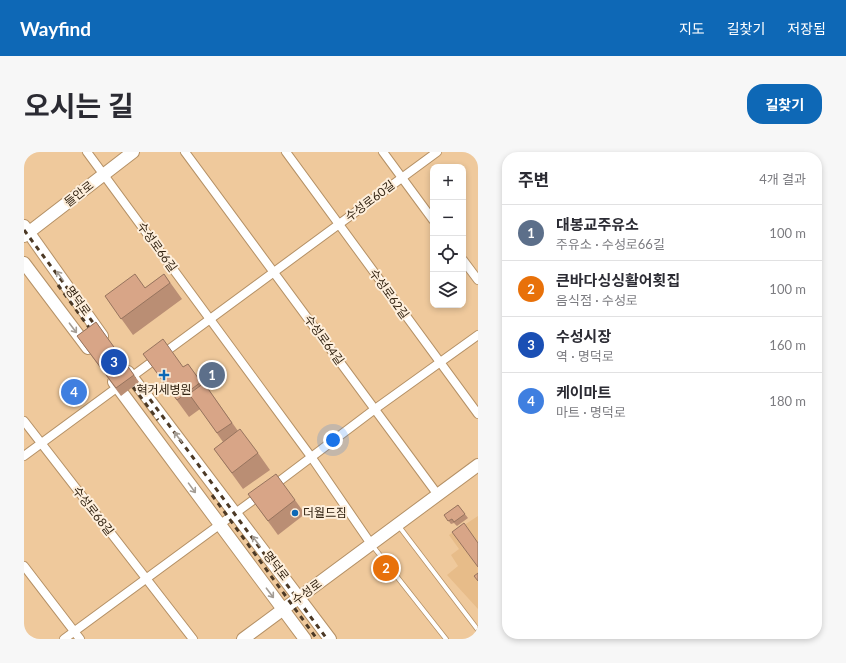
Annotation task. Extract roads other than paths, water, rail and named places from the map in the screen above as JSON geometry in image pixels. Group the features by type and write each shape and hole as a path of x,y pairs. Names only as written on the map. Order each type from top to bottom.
{"main road":[{"name":"들안로","path":"26,231 133,152"},
{"name":"명덕로","path":"26,231 109,345"},
{"name":"명덕로","path":"24,263 94,356"},
{"name":"명덕로","path":"122,364 330,639"},
{"name":"명덕로","path":"108,374 304,639"},
{"name":"수성로","path":"243,639 478,466"}],"street":[{"name":"수성로66길","path":"87,152 312,458 372,544"},
{"name":"수성로64길","path":"185,152 438,495"},
{"name":"수성로62길","path":"286,152 338,225 478,414"},
{"name":"수성로60길","path":"383,152 430,216"},
{"path":"402,178 437,152"},
{"name":"수성로60길","path":"338,225 402,178"},
{"path":"24,456 117,386 210,320 338,225"},
{"path":"466,264 478,280"},
{"path":"64,639 145,578 312,458 375,409 478,335"},
{"name":"수성로68길","path":"24,421 193,639"},
{"path":"24,566 80,639"}],"lane":[{"path":"398,525 478,630"},
{"path":"372,544 446,639"}],"railway":[{"path":"24,230 100,332"},
{"path":"58,285 96,337"},
{"path":"132,375 327,639"},
{"path":"127,379 158,420"},
{"path":"212,495 317,639"}],"place":[{"name":"수성시장","path":"114,362"},
{"name":"혁거세병원","path":"164,375"},
{"name":"대봉교주유소","path":"212,375"},
{"name":"케이마트","path":"74,392"},
{"name":"더월드짐","path":"295,513"},
{"name":"큰바다싱싱활어횟집","path":"386,568"}]}
